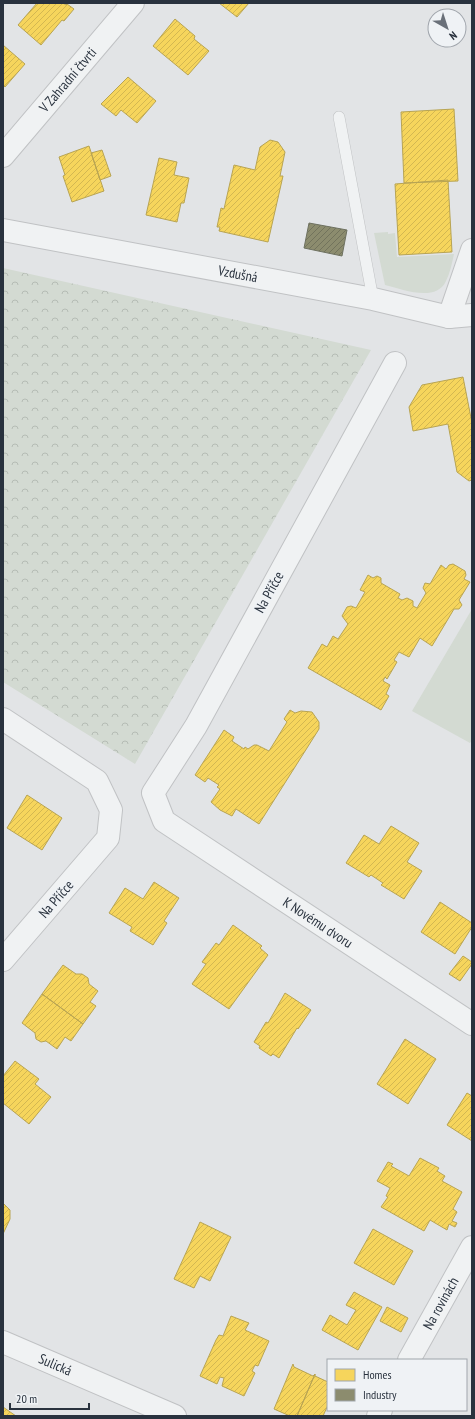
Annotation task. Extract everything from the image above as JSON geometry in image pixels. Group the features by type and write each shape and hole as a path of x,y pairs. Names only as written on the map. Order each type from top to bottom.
{"street":[{"name":"V Zahradní čtvrti","path":"3,156 133,3"},
{"name":"Vzdušná","path":"3,230 373,299 449,317 472,315"},
{"path":"449,317 472,250"},
{"name":"Na Příčce","path":"164,821 153,793 196,726 395,362"},
{"name":"Na Příčce","path":"3,719 97,781 111,810 108,838 3,960"},
{"name":"K Novému dvoru","path":"164,821 472,1024"},
{"name":"Na rovinách","path":"410,1359 472,1247"},
{"name":"Sulická","path":"3,1342 175,1416"}],"lane":[{"path":"339,117 373,299"}],"green space":[{"path":"388,232 388,234 395,233 397,257 454,254 449,275 441,288 427,293 418,293 385,285 374,233"},
{"path":"3,268 371,350 135,764 3,682"},
{"path":"472,609 472,740 470,743 412,711"}],"building: Homes":[{"path":"37,3 63,3 74,9 64,21 62,20 41,45 18,25"},
{"path":"219,3 249,3 237,17"},
{"path":"175,19 195,36 194,39 209,51 188,75 153,46"},
{"path":"3,45 25,64 5,87 3,85"},
{"path":"128,77 156,101 137,123 121,110 116,116 101,104"},
{"path":"454,109 458,181 404,183 401,112"},
{"path":"270,140 278,142 285,152 280,176 283,176 268,242 219,231 220,227 217,227 221,208 224,209 234,165 255,170 260,147"},
{"path":"89,146 104,191 72,202 63,176 65,175 59,157"},
{"path":"102,150 111,176 100,180 91,153"},
{"path":"159,158 177,162 174,175 189,178 184,203 181,203 177,222 146,215"},
{"path":"448,180 452,252 399,255 395,184"},
{"path":"463,377 472,423 472,480 469,481 457,472 448,424 413,431 409,407 422,385"},
{"path":"453,564 465,571 466,575 464,579 470,582 459,600 462,605 459,609 454,609 432,646 420,638 409,657 399,652 394,660 397,662 387,679 385,677 383,681 390,685 386,694 389,696 381,710 308,668 322,644 327,647 333,636 338,639 348,624 342,616 347,607 351,606 356,608 365,592 360,590 368,575 373,578 377,576 381,578 381,583 400,594 398,598 402,600 407,598 413,601 413,606 417,608 426,593 423,588 425,583 430,584 441,565 446,569 449,565"},
{"path":"290,710 295,713 301,711 312,712 319,722 319,729 259,824 236,809 232,816 220,810 211,802 220,789 217,787 219,785 208,778 205,782 195,775 224,730 234,737 232,741 244,749 245,747 248,749 254,745 257,745 269,751 287,722 284,719"},
{"path":"27,795 62,818 42,850 7,828"},
{"path":"391,826 419,843 407,862 422,871 404,899 381,885 383,883 371,875 369,877 346,863 364,835 379,844"},
{"path":"154,882 179,898 164,921 167,923 153,945 130,931 132,927 109,913 125,888 143,899"},
{"path":"440,902 472,923 472,927 455,954 421,932"},
{"path":"233,925 262,946 260,948 268,955 229,1009 192,984 206,964 202,962 216,943 219,945"},
{"path":"463,956 472,962 472,964 460,981 449,974"},
{"path":"63,965 76,974 82,974 88,978 89,984 98,991 90,1002 96,1006 83,1024 42,994"},
{"path":"285,993 311,1010 298,1029 297,1028 279,1058 273,1054 271,1056 259,1048 260,1046 254,1042 266,1022 268,1023"},
{"path":"42,994 83,1024 71,1041 65,1037 57,1049 46,1041 41,1042 36,1039 35,1033 22,1023"},
{"path":"405,1039 436,1059 408,1104 377,1084"},
{"path":"15,1061 39,1079 35,1084 51,1097 29,1124 3,1103 3,1076"},
{"path":"467,1093 472,1096 472,1141 447,1125"},
{"path":"420,1158 439,1168 437,1171 445,1176 442,1181 462,1192 453,1209 457,1212 452,1221 457,1223 455,1227 449,1224 447,1230 430,1220 424,1231 381,1207 388,1197 386,1196 390,1188 377,1181 388,1162 393,1164 391,1166 409,1176"},
{"path":"3,1203 10,1210 10,1219 3,1234"},
{"path":"200,1222 231,1237 210,1281 200,1276 194,1288 174,1279"},
{"path":"373,1229 413,1251 394,1285 354,1263"},
{"path":"354,1292 382,1307 358,1350 322,1330 330,1315 347,1325 356,1310 346,1305"},
{"path":"387,1307 408,1318 401,1332 380,1321"},
{"path":"231,1316 249,1323 245,1330 269,1341 258,1366 255,1365 252,1371 255,1373 244,1396 222,1386 224,1378 220,1377 217,1384 200,1376 216,1340 219,1335 223,1336"},
{"path":"293,1364 294,1367 313,1376 315,1374 297,1416 290,1416 274,1409"},
{"path":"315,1374 315,1376 327,1382 327,1407 323,1416 297,1416"},
{"path":"3,1407 16,1416 3,1416"}],"building: Industry":[{"path":"309,223 347,230 342,256 304,248"}]}
